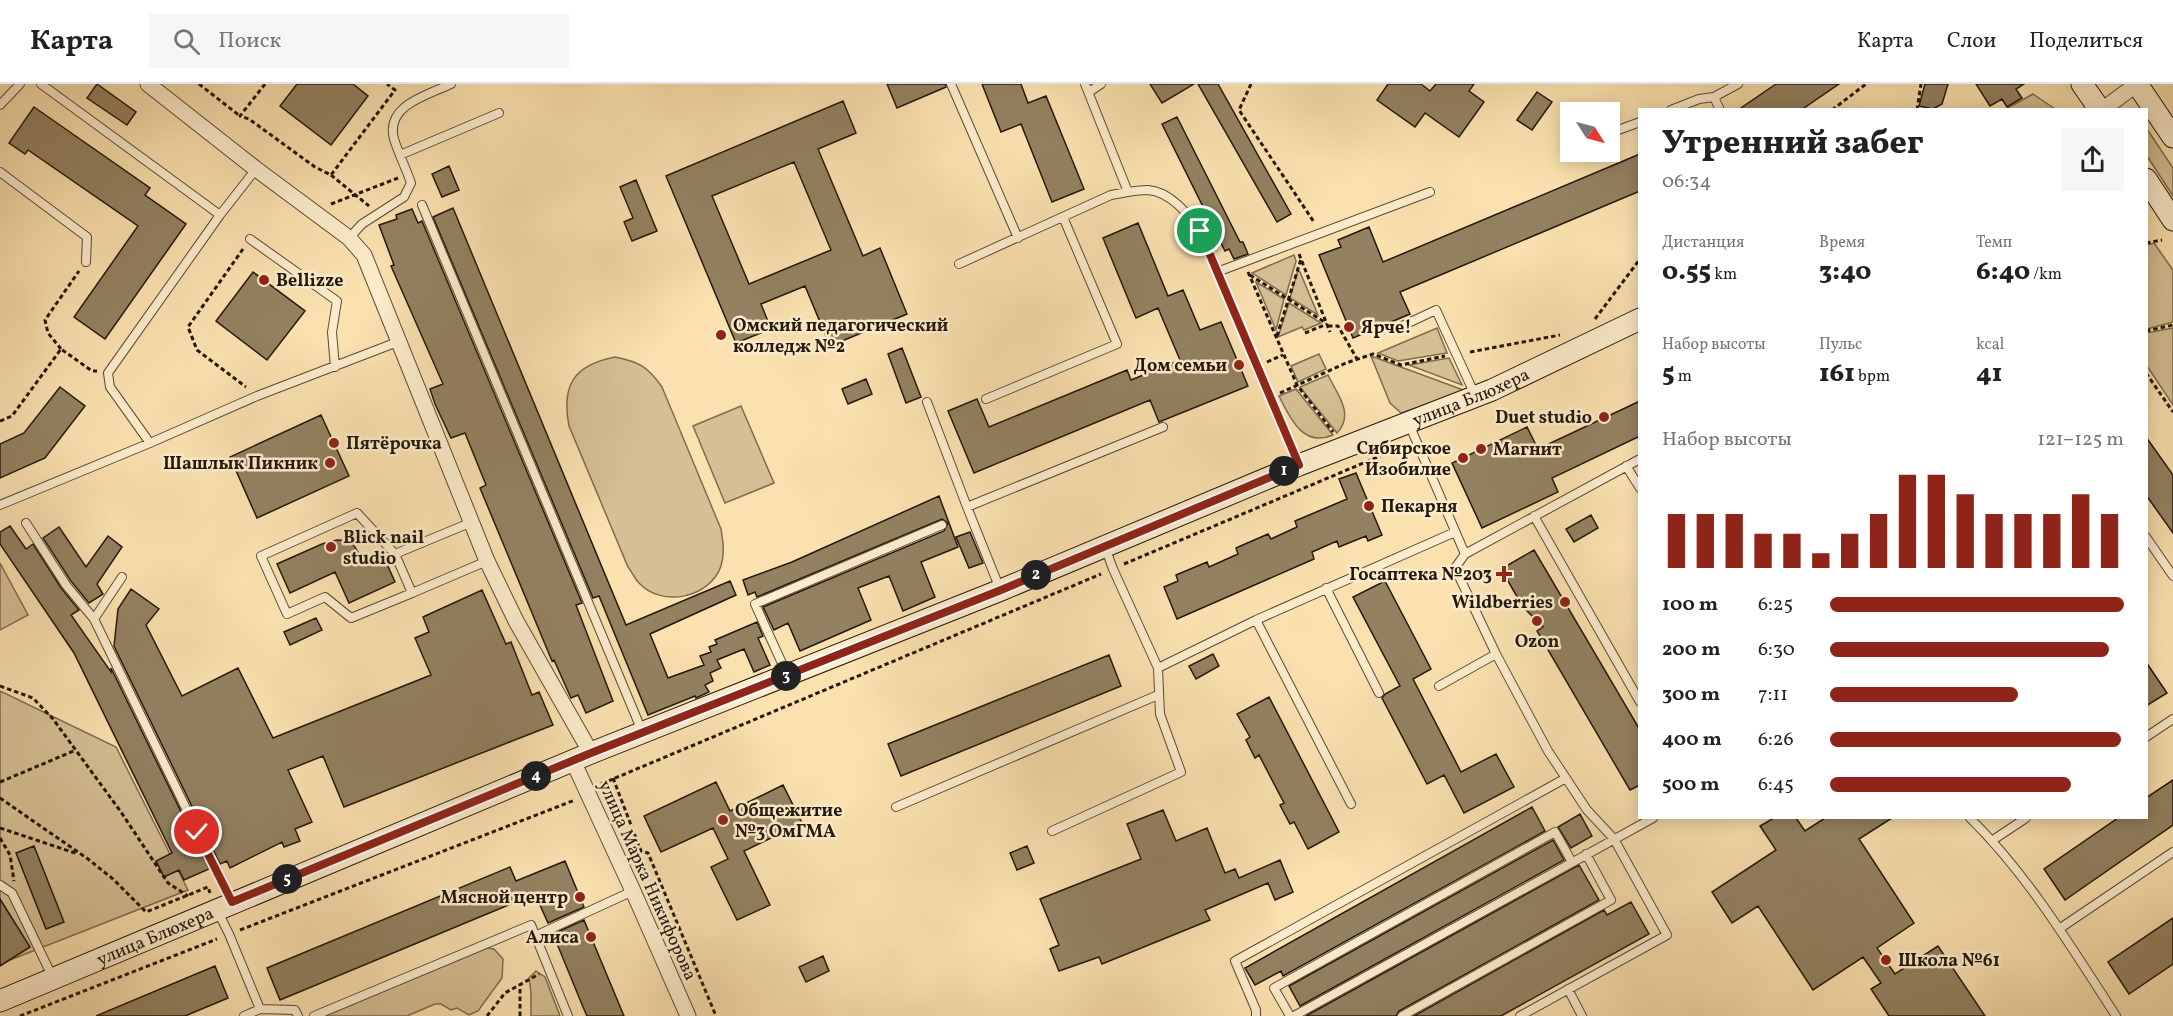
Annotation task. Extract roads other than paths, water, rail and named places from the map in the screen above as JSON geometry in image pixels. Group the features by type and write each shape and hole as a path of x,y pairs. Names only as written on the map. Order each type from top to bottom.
{"street":[{"name":"улица Марка Никифорова","path":"148,84 349,238 364,255 487,561 582,757 588,792 688,1016"},
{"path":"2104,108 2137,84 2173,137"},
{"path":"2086,86 2100,108"},
{"path":"2081,108 2086,86"},
{"path":"2148,182 2173,220"},
{"name":"улица Блюхера","path":"0,1001 224,905 582,757 1001,590 1299,465 1475,397 1638,320"}],"lane":[{"path":"0,105 20,84"},
{"path":"41,84 220,215"},
{"path":"349,238 362,224 404,197 411,183 393,136 394,119 401,109 451,84"},
{"path":"951,84 1018,238"},
{"path":"1101,84 1087,88 1128,192"},
{"path":"1676,108 1699,99 1714,97 1738,84"},
{"path":"1714,97 1719,108"},
{"path":"400,155 500,113"},
{"path":"1620,129 1638,123"},
{"path":"150,443 110,387 108,373 220,215 256,169"},
{"path":"0,172 87,237 86,262"},
{"path":"959,264 1111,195 1149,190 1167,197 1186,211 1200,231 1299,465"},
{"path":"1217,272 1430,192"},
{"path":"422,205 642,733"},
{"path":"986,399 1118,345 1063,217"},
{"path":"250,239 338,301 332,332 335,367"},
{"path":"1404,325 1436,310 1475,397"},
{"path":"0,505 257,396 400,341"},
{"path":"927,402 1001,590"},
{"path":"1409,423 1465,554"},
{"path":"967,507 1162,427"},
{"path":"1520,1016 1667,935 1614,839 1587,810 1548,751 1496,654 1455,568 1465,554 1638,460"},
{"path":"1626,466 1638,485"},
{"path":"412,593 395,554 357,513 261,556 287,614 325,597 351,618 412,593 487,561"},
{"path":"1534,516 1638,698"},
{"path":"395,554 472,522"},
{"path":"26,523 66,585 94,619 224,905 229,934 260,1009"},
{"path":"788,675 755,604 942,525"},
{"path":"1158,668 1256,620 1455,532"},
{"path":"2148,540 2173,576"},
{"path":"1052,831 1181,772 1160,714 1158,668 1104,546"},
{"path":"94,619 122,577"},
{"path":"1326,588 1379,693"},
{"path":"1256,620 1351,804"},
{"path":"1439,686 1496,654"},
{"path":"896,807 1158,695"},
{"path":"2148,736 2173,719"},
{"path":"1256,1016 1256,1010 1235,961 1566,777"},
{"path":"1294,1016 1651,819"},
{"path":"1971,819 1993,840 2059,929 2116,1016"},
{"path":"1993,840 2024,819"},
{"path":"1290,1016 1274,988 1555,832 1572,862"},
{"path":"2059,929 2173,852"},
{"path":"1402,1016 1611,900 1586,854"},
{"path":"0,885 12,893 52,978"},
{"path":"535,936 633,891"},
{"path":"314,1016 531,925 568,1016"},
{"path":"1568,989 1582,1016"},
{"path":"244,1016 260,1009 295,1010 298,1016"}],"place":[{"name":"Bellizze","path":"264,280"},
{"name":"Ярче!","path":"1349,327"},
{"name":"Омский педагогический колледж №2","path":"721,335"},
{"name":"Дом семьи","path":"1239,365"},
{"name":"Duet studio","path":"1604,417"},
{"name":"Пятёрочка","path":"334,443"},
{"name":"Магнит","path":"1481,449"},
{"name":"Сибирское Изобилие","path":"1463,458"},
{"name":"Шашлык Пикник","path":"330,463"},
{"name":"Пекарня","path":"1369,506"},
{"name":"Blick nail studio","path":"331,547"},
{"name":"Госаптека №203","path":"1504,574"},
{"name":"Wildberries","path":"1565,602"},
{"name":"Ozon","path":"1537,621"},
{"name":"Общежитие №3 ОмГМА","path":"723,820"},
{"name":"Мясной центр","path":"580,897"},
{"name":"Алиса","path":"591,937"},
{"name":"Школа №61","path":"1886,960"}]}
